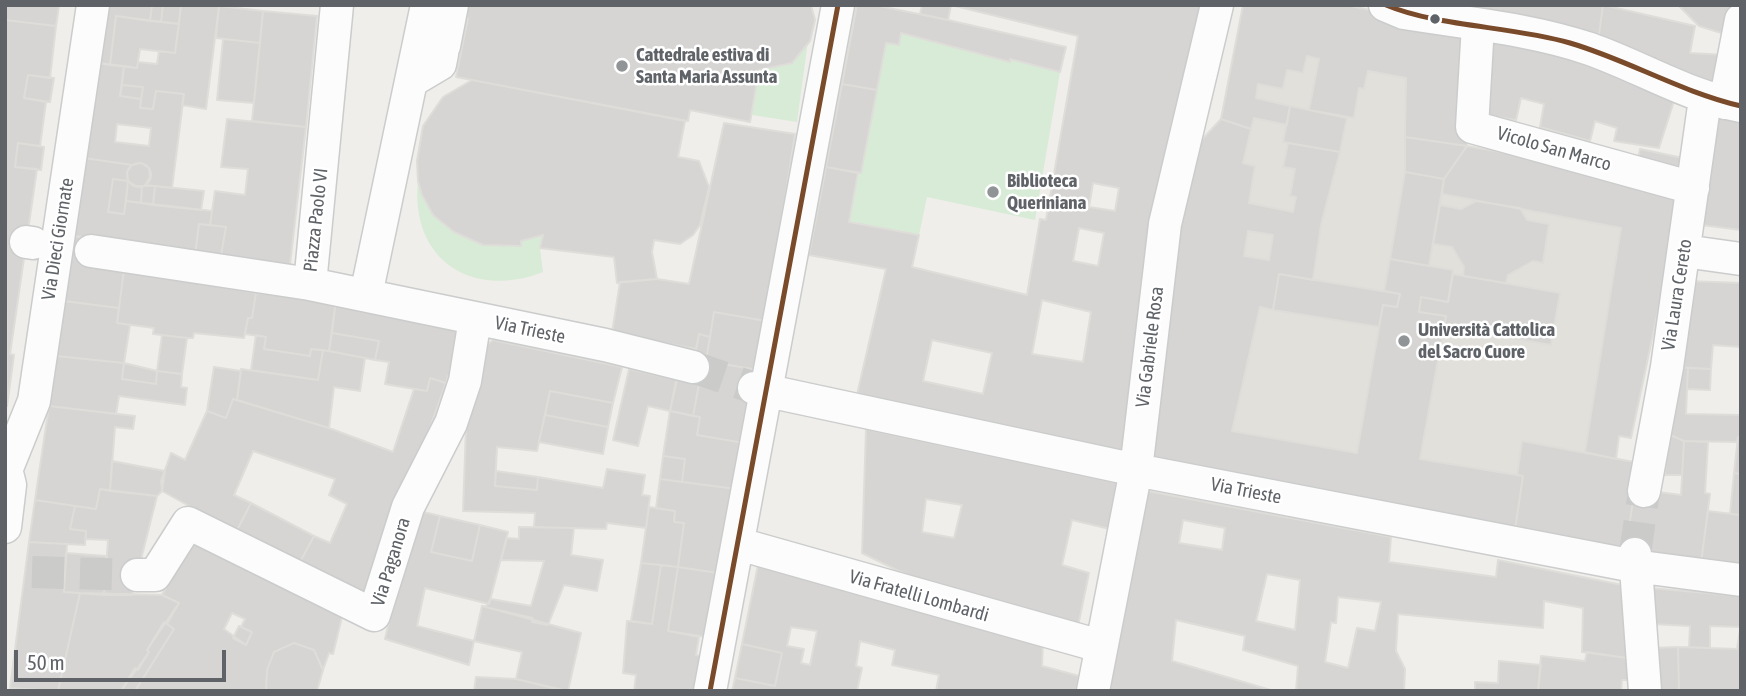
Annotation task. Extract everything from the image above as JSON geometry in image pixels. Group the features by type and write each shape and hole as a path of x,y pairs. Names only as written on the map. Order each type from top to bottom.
{"street":[{"name":"Via Dieci Giornate","path":"5,527 10,485 6,467 34,401 93,5"},
{"path":"366,295 427,5"},
{"path":"413,80 440,64 452,5"},
{"path":"710,691 739,544 760,390 838,5"},
{"name":"Via Gabriele Rosa","path":"1093,691 1136,470 1165,223 1217,5"},
{"path":"1385,5 1405,13 1478,25 1590,49 1723,102"},
{"name":"Piazza Paolo VI","path":"327,6 310,284 366,295"},
{"name":"Via Laura Cereto","path":"1644,491 1693,188 1723,102 1741,20"},
{"name":"Vicolo San Marco","path":"1478,25 1472,127 1693,188"},
{"path":"91,251 310,284"},
{"path":"1684,251 1741,259"},
{"name":"Via Trieste","path":"366,295 605,345 693,367"},
{"name":"Via Paganora","path":"137,575 155,575 188,523 374,615 408,507 451,423 465,381 475,319"},
{"name":"Via Trieste","path":"760,390 1136,470 1741,580"},
{"name":"Via Fratelli Lombardi","path":"739,544 1100,646"},
{"path":"1634,560 1645,691"}],"shaded area":[{"name":"Università Cattolica del Sacro Cuore","path":"1243,5 1345,5 1467,146 1632,175 1669,245 1631,438 1619,436 1616,458 1639,463 1625,552 1142,457 1195,147 1221,119"}],"green space":[{"path":"901,33 1009,62 1010,59 1060,72 1035,220 927,197 919,235 849,222 886,43 899,45"},
{"path":"808,41 797,122 752,115 759,70 792,63"},
{"path":"418,181 432,212 443,224 471,240 521,246 521,241 543,235 540,248 543,272 517,279 492,281 470,276 450,266 435,251 424,232 418,208"}],"building":[{"path":"5,5 63,5 59,6 56,26 5,20"},
{"path":"105,5 152,5 150,21 116,16 110,65 98,63"},
{"path":"152,5 163,5 161,22 150,21"},
{"path":"163,5 181,5 179,24 161,22"},
{"path":"181,5 219,6 206,109 182,105 184,94 156,91 153,109 140,108 143,87 122,85 124,66 137,68 138,62 157,64 159,51 175,53"},
{"name":"Cattedrale estiva di Santa Maria Assunta","path":"461,5 811,5 815,20 810,41 792,63 759,70 750,122 690,110 688,121 456,77 468,18 459,16"},
{"path":"857,5 874,5 1066,47 1060,72 1010,59 1010,62 901,33 899,45 886,43 877,90 842,84"},
{"path":"922,5 951,5 948,20 920,14"},
{"path":"951,5 1205,5 1125,454 856,399 886,269 809,255 826,167 858,173 849,222 919,235 912,267 1027,295 1040,219 1046,220 1078,36","holes":["1093,183 1119,188 1115,211 1089,207","1079,228 1104,233 1098,266 1073,261","1042,300 1091,312 1083,362 1032,354","932,340 992,353 983,394 923,381"]},
{"path":"1243,5 1346,5 1469,31 1467,146 1405,137 1406,78 1368,71 1364,89 1359,88 1354,118 1309,110 1319,59 1307,56 1303,73 1287,70 1283,89 1258,84 1256,98 1290,106 1287,125 1254,118 1251,129 1221,119"},
{"path":"1407,5 1603,5 1598,42"},
{"path":"1603,5 1695,26 1690,53 1726,55 1722,97 1598,42"},
{"path":"1738,5 1731,36 1699,26 1679,6"},
{"path":"219,6 263,11 260,43 216,38"},
{"path":"263,11 317,16 306,127 252,121"},
{"path":"116,16 179,24 175,53 140,49 137,68 110,65"},
{"path":"5,20 56,26 50,78 28,75 24,98 46,102 40,146 18,143 15,167 37,169 10,354 14,355 7,406"},
{"path":"1484,36 1519,40 1606,69 1674,101 1659,148 1614,141 1617,128 1595,121 1590,141 1540,127 1544,104 1521,98 1516,120 1479,114"},
{"path":"223,39 260,43 254,103 217,100"},
{"path":"98,63 124,66 120,96 141,99 140,108 153,109 156,91 184,94 172,188 145,185 150,177 149,168 141,163 132,165 84,158","holes":["117,124 151,128 149,146 115,142"]},
{"path":"28,75 54,78 50,102 24,98"},
{"path":"472,80 685,121 678,157 699,161 709,187 700,225 693,235 680,244 654,240 652,252 657,279 617,283 614,257 540,248 543,235 521,241 521,246 483,245 454,232 433,215 418,181 417,161 423,126 443,97"},
{"path":"842,84 877,90 861,173 826,167"},
{"path":"122,85 143,87 141,99 120,96"},
{"path":"1290,106 1347,118 1340,152 1283,142"},
{"path":"1713,108 1741,112 1741,230 1694,224"},
{"path":"227,119 306,127 289,273 220,261 226,227 210,225 215,191 245,195 248,169 221,167"},
{"path":"1221,119 1251,129 1243,163 1255,166 1249,203 1293,212 1296,197 1290,196 1295,169 1283,167 1288,143 1340,152 1321,225 1313,280 1279,274 1273,310 1260,307 1232,431 1357,453 1383,305 1397,307 1400,294 1384,291 1390,259 1453,270 1448,302 1421,297 1419,312 1446,316 1420,459 1523,476 1515,530 1142,457 1173,228 1195,147","holes":["1248,231 1273,235 1269,260 1244,256"]},
{"path":"724,123 795,134 766,321 714,312 710,337 699,334 696,349 612,333 620,282 657,279 689,284"},
{"path":"1405,137 1467,146 1444,179 1405,172"},
{"path":"18,143 44,147 41,170 15,167"},
{"path":"1467,146 1632,175 1682,198 1631,438 1619,436 1616,459 1585,452 1621,228 1442,194 1444,179"},
{"path":"1640,149 1683,158 1680,177 1636,168"},
{"path":"84,158 132,165 127,172 128,181 113,179 108,212 124,214 126,201 212,211 210,225 199,224 195,256 73,236"},
{"path":"139,163 147,167 151,175 147,183 139,187 131,183 127,175 131,167"},
{"path":"1405,172 1444,179 1429,266 1390,259"},
{"path":"113,179 128,181 124,214 108,212"},
{"path":"128,181 142,186 141,203 126,201"},
{"path":"142,186 155,186 153,205 141,203"},
{"path":"155,186 204,191 201,210 153,205"},
{"path":"1476,201 1520,208 1527,220 1549,224 1543,263 1533,261 1508,275 1506,283 1463,276 1464,267 1452,247 1433,244 1440,205 1461,209"},
{"path":"199,224 226,227 220,261 195,256"},
{"path":"73,236 93,238 124,270 119,308 64,301"},
{"path":"124,270 256,293 252,318 248,318 244,338 194,333 193,338 153,334 154,328 117,323"},
{"path":"1279,274 1400,294 1397,307 1383,305 1379,327 1273,310"},
{"path":"1453,274 1560,293 1551,345 1444,326 1446,316 1419,312 1421,297 1448,302"},
{"path":"1686,281 1741,283 1741,347 1713,345 1711,369 1676,367"},
{"path":"256,293 336,300 329,351 311,349 310,356 264,349 266,337 245,334 248,318 252,318"},
{"path":"336,300 455,326 465,344 458,379 448,376 446,383 430,378 427,391 385,384 389,362 375,360 379,341 332,333"},
{"path":"64,301 119,308 117,323 130,325 124,363 56,356"},
{"path":"714,312 766,321 758,370 706,361"},
{"path":"332,333 379,341 375,360 329,351"},
{"path":"699,334 710,337 706,361 758,370 744,443 697,435 700,417 693,416 700,379 691,378"},
{"path":"162,335 187,338 182,374 157,371"},
{"path":"256,335 266,337 264,349 310,356 311,349 323,350 318,380 251,370"},
{"path":"493,340 622,367 613,403 550,391 537,451 497,447 495,486 537,490 538,477 603,488 607,469 645,475 642,495 650,496 646,528 607,523 606,529 534,527 535,513 463,511 466,428 477,353"},
{"path":"323,350 365,358 360,391 334,387 329,428 237,400 241,369 318,380"},
{"path":"56,356 124,363 122,379 156,384 157,371 182,374 181,387 187,388 185,405 119,396 116,414 49,406"},
{"path":"124,363 157,371 156,384 122,379"},
{"path":"679,366 700,379 693,416 670,411"},
{"path":"214,367 241,371 237,400 233,399 226,418 207,411"},
{"path":"1676,367 1688,368 1686,414 1741,415 1741,438 1738,437 1737,442 1684,441 1668,434"},
{"path":"1688,368 1711,369 1710,390 1687,389"},
{"path":"629,369 677,380 670,411 648,406 638,446 613,440"},
{"path":"430,378 446,383 367,601 299,564 314,536 330,543 347,504 329,495 335,479 253,451 234,495 251,503 236,532 162,491 161,481 171,453 185,460 207,411 226,418 233,399 329,428 393,452 414,389 427,391"},
{"path":"550,391 613,403 608,427 545,415"},
{"path":"49,406 135,416 133,429 115,427 110,491 100,489 96,509 35,500"},
{"path":"670,411 700,417 697,435 744,443 736,489 682,482 685,459 663,456"},
{"path":"545,415 608,427 603,454 539,442"},
{"path":"866,429 1123,484 1114,530 1072,520 1062,565 1089,573 1077,631 946,594 862,553","holes":["926,499 962,505 954,538 922,532"]},
{"path":"1668,434 1684,441 1682,475 1665,475"},
{"path":"1738,437 1741,438 1741,474 1734,473"},
{"path":"1522,441 1639,463 1625,552 1515,530 1523,476 1517,475"},
{"path":"1684,441 1708,442 1705,493 1710,494 1701,563 1625,552 1635,489 1681,495"},
{"path":"663,456 685,459 682,482 660,479"},
{"path":"112,461 165,471 162,491 157,496 110,491"},
{"path":"496,471 538,477 537,490 495,486"},
{"path":"1734,473 1741,474 1741,515 1730,514"},
{"path":"660,479 736,489 718,573 678,567 684,523 674,522 675,511 656,508"},
{"path":"100,489 157,496 132,595 104,595 108,540 86,539 86,531 70,529 75,506 96,509"},
{"path":"1142,490 1391,537 1389,562 1496,577 1498,560 1622,585 1627,658 1582,652 1583,608 1544,601 1543,628 1398,614 1396,651 1405,669 1404,691 1296,691 1298,666 1243,650 1245,636 1176,620 1172,661 1274,691 1105,691","holes":["1183,520 1225,528 1222,550 1179,543","1267,574 1300,580 1295,630 1256,621","1338,597 1381,602 1375,631 1357,628 1348,668 1325,662 1331,622 1336,623"]},
{"path":"35,500 75,506 70,529 86,531 85,545 29,542"},
{"path":"251,503 314,536 299,564 236,532"},
{"path":"649,507 675,511 674,522 684,523 678,567 641,563"},
{"path":"415,510 440,516 431,552 472,561 480,525 508,532 489,604 425,588 417,626 474,641 469,665 385,639"},
{"path":"1708,511 1741,515 1741,567 1701,563"},
{"path":"440,516 480,525 472,561 431,552"},
{"path":"519,527 574,528 571,555 603,560 597,591 564,585 548,625 532,622 533,618 485,607 491,599 531,606 544,561 501,560 507,538 519,539"},
{"path":"193,539 343,613 333,654 329,653 323,670 314,650 294,643 274,652 267,670 266,691 135,691 174,629 167,624 179,603 162,595","holes":["232,613 245,619 241,627 252,632 246,645 224,629"]},
{"path":"29,542 67,544 64,592 80,593 58,691 10,688"},
{"path":"66,553 106,556 104,595 64,592"},
{"path":"641,563 661,565 652,624 631,621"},
{"path":"661,565 678,567 668,631 699,637 696,655 700,656 694,691 634,691 636,675 623,673 627,621 652,624"},
{"path":"758,565 1043,641 1042,666 1079,676 1076,691 936,691 939,675 892,665 895,650 860,641 856,666 862,668 857,691 732,691 735,678 775,686 782,653 742,644","holes":["791,627 817,631 810,665 801,663 804,649 787,646"]},
{"path":"678,567 718,573 706,637 668,631"},
{"path":"1650,588 1741,596 1740,627 1710,626 1710,648 1689,647 1690,626 1652,624"},
{"path":"80,593 162,595 179,603 147,650 149,652 138,670 135,668 121,691 58,691"},
{"path":"482,606 581,633 568,691 516,679 522,652 474,641"},
{"path":"164,622 174,629 135,691 121,691 149,652 147,650"},
{"path":"1741,624 1741,691 1679,691 1678,647 1737,649"},
{"path":"239,626 252,632 246,645 233,638"},
{"path":"294,643 314,650 323,670 317,691 266,691 267,670 274,652"},
{"path":"742,644 782,653 775,686 735,678"},
{"path":"1678,647 1679,691 1655,691 1653,648"},
{"path":"1587,652 1627,658 1629,680 1622,680 1621,691 1538,691 1541,656 1585,661"},
{"path":"1499,661 1541,665 1538,691 1475,691 1475,682 1498,683"},
{"path":"476,677 516,679 553,688 552,691 474,691"}],"tunnel":[{"path":"693,367 754,388"},
{"path":"1635,554 1644,491"},
{"path":"32,572 137,575"}],"transit line":[{"path":"710,691 838,5"},
{"path":"1386,5 1429,18 1570,43 1697,93 1741,106"}],"place":[{"name":"Cattedrale estiva di Santa Maria Assunta","path":"622,66"},
{"name":"Biblioteca Queriniana","path":"993,192"},
{"name":"Università Cattolica del Sacro Cuore","path":"1404,341"}]}
